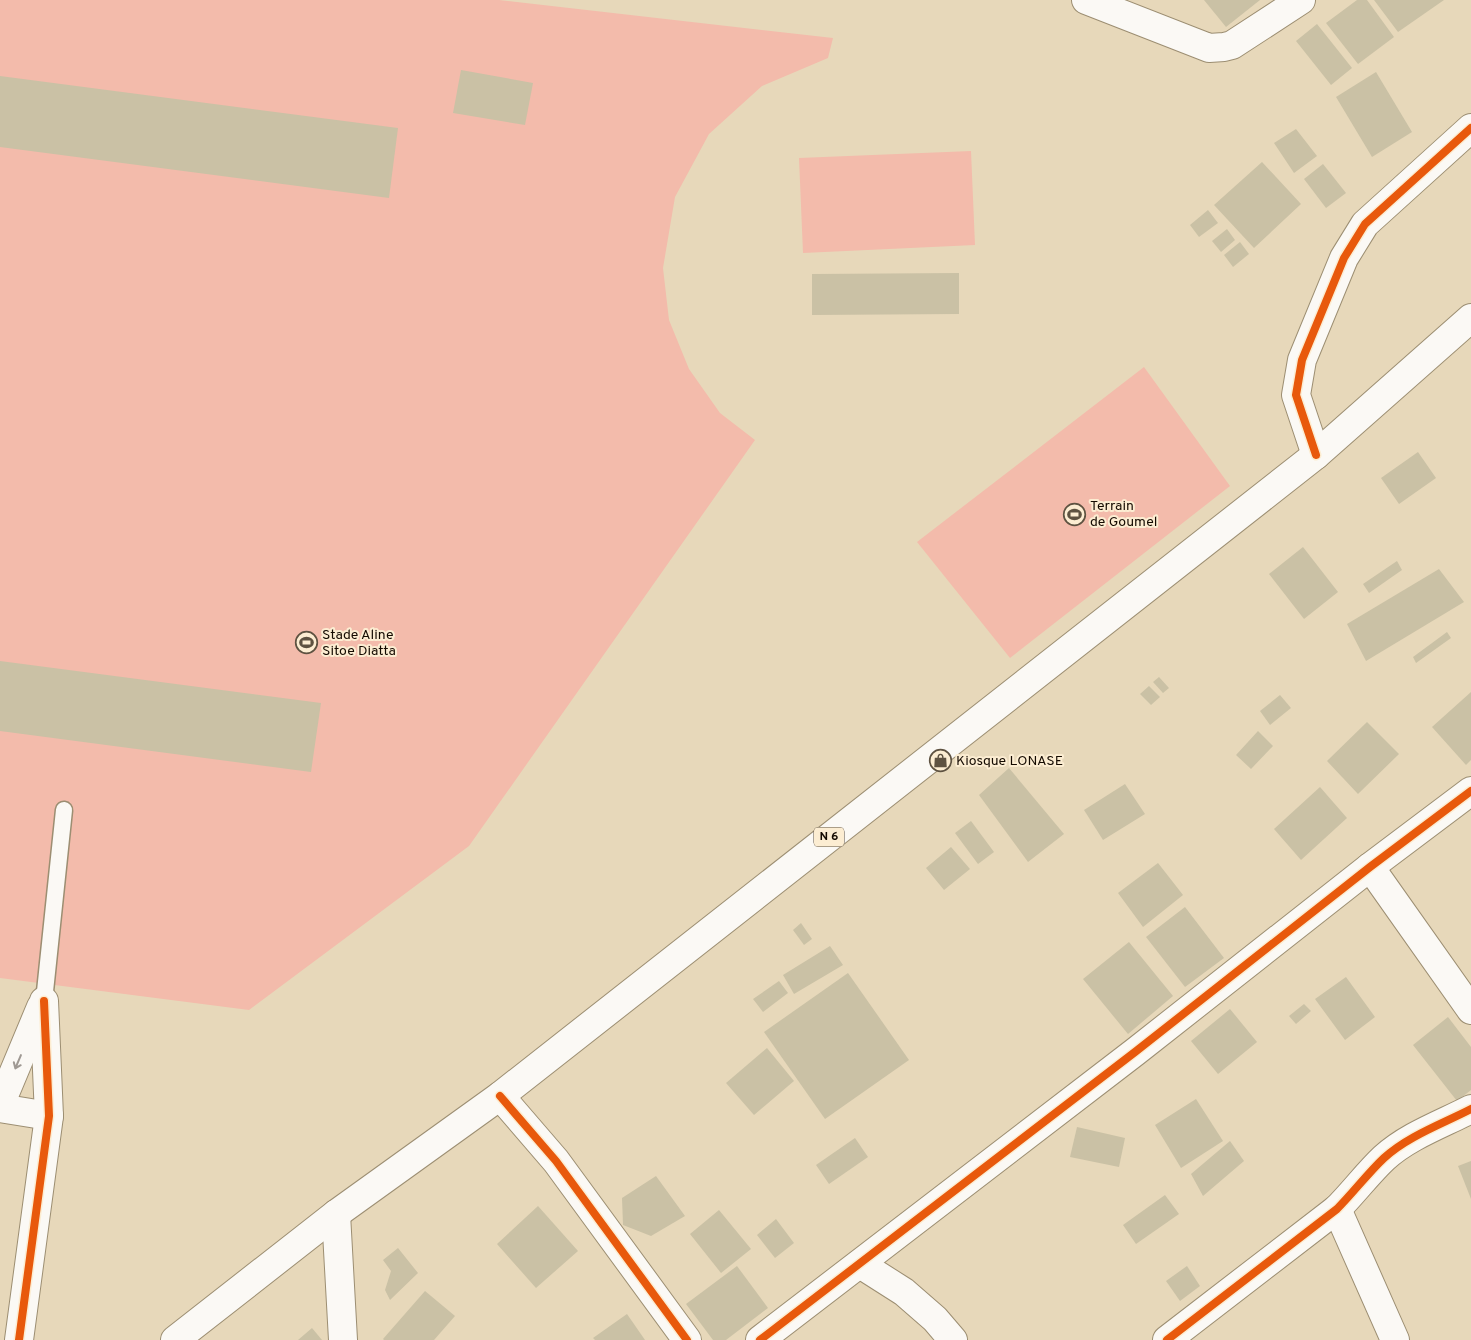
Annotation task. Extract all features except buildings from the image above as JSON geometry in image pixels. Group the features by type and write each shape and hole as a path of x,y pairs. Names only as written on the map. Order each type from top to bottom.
{"street":[{"path":"1086,0 1208,48 1217,48 1232,45 1301,0"},
{"path":"1316,455 1296,395 1302,360 1344,258 1365,224 1471,128"},
{"name":"N 6","path":"175,1340 336,1214 500,1096 1316,455 1471,318"},
{"path":"760,1340 1135,1052 1370,867 1471,791"},
{"path":"1370,867 1471,1010"},
{"path":"44,1001 0,1106 50,1116"},
{"path":"19,1340 50,1116 44,1001"},
{"path":"500,1096 556,1161 688,1340"},
{"path":"1167,1340 1337,1208 1384,1158 1397,1148 1471,1109"},
{"path":"1337,1208 1394,1340"},
{"path":"336,1214 343,1340"},
{"path":"860,1264 904,1292 936,1319 953,1340"}],"lane":[{"path":"44,1001 64,810"}],"shaded area":[{"name":"Stade Aline Sitoe Diatta","path":"0,0 499,0 833,38 828,58 762,86 709,134 675,197 663,268 669,320 689,369 720,413 755,440 469,846 249,1010 0,978"},
{"path":"971,151 975,245 803,253 799,158"},
{"name":"Terrain de Goumel","path":"1144,367 1230,486 1010,658 917,542"}],"cycle path":[{"path":"1316,455 1296,395 1302,360 1344,258 1365,224 1471,128"},
{"path":"760,1340 1135,1052 1370,867 1471,791"},
{"path":"19,1340 49,1116 44,1001"},
{"path":"500,1096 556,1161 687,1340"},
{"path":"1167,1340 1337,1209 1393,1150 1414,1137 1471,1109"}],"place":[{"name":"Terrain de Goumel","path":"1074,514"},
{"name":"Stade Aline Sitoe Diatta","path":"306,643"},
{"name":"Kiosque LONASE","path":"940,761"}]}
